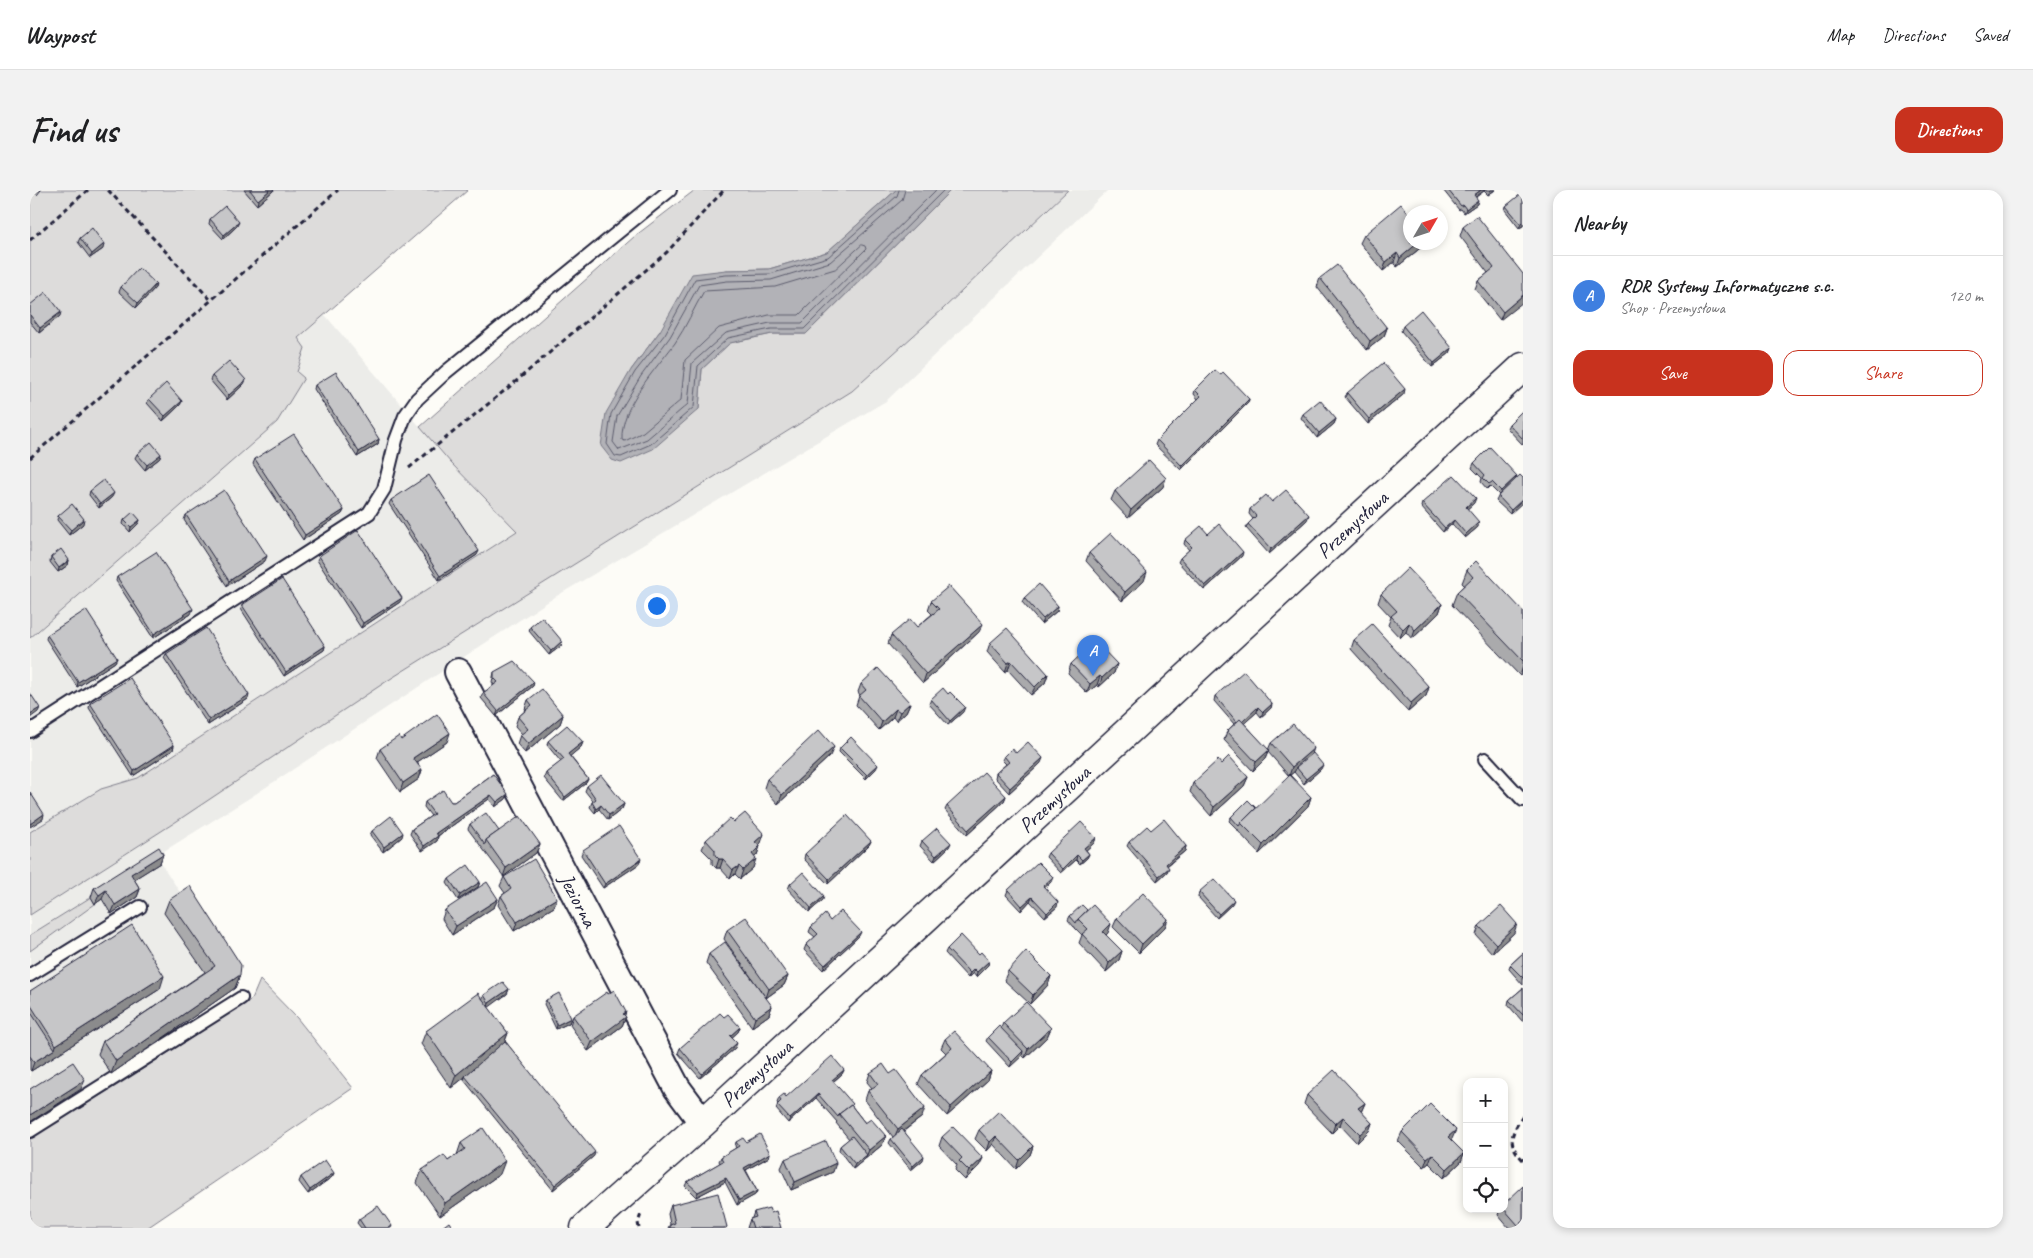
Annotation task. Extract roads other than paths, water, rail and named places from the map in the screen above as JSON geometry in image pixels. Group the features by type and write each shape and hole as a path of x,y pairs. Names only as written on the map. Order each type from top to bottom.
{"main road":[{"name":"Przemysłowa","path":"585,1228 703,1123 1523,367"}],"street":[{"name":"Jeziorna","path":"458,672 677,1088 703,1123"}],"lane":[{"path":"30,732 369,513 384,489 396,440 405,416 417,399 446,372 670,190"},
{"path":"1485,759 1523,800"},
{"path":"30,975 140,907"},
{"path":"30,1131 241,998"}],"water":[{"path":"896,190 951,190 806,334 772,334 730,343 702,369 699,409 653,449 621,463 612,460 601,446 606,413 631,370 660,331 692,274 726,270 769,269 827,252"}],"place":[{"name":"RDR Systemy Informatyczne s.c.","path":"1093,676"}]}
